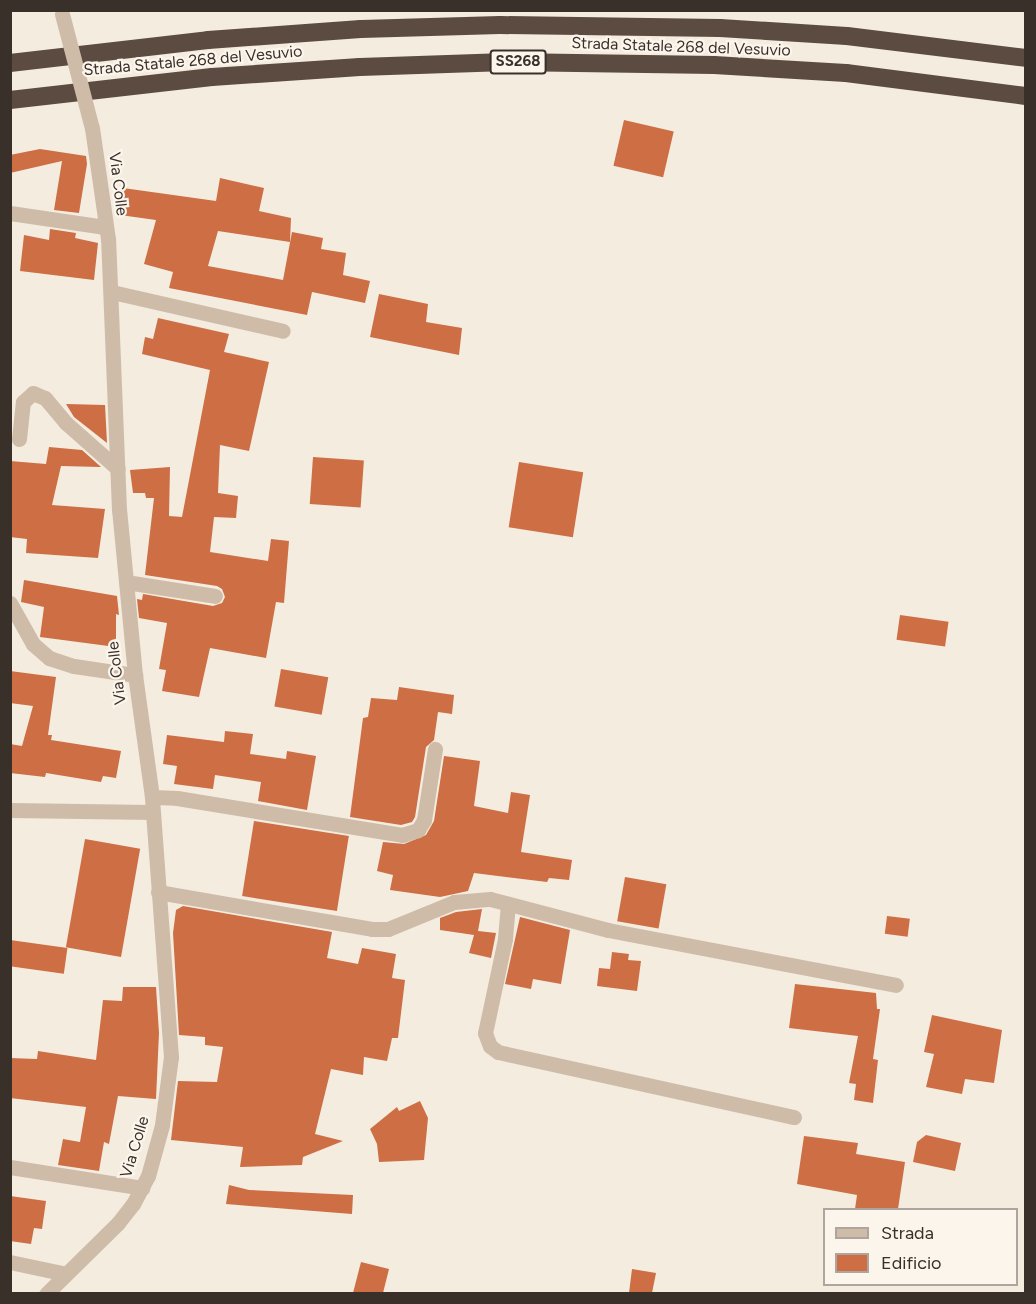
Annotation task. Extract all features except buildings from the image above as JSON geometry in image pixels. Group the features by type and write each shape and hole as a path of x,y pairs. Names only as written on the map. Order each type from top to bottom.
{"highway":[{"name":"Strada Statale 268 del Vesuvio","path":"10,63 208,40 361,29 500,25 628,25 812,34 1026,58"},
{"name":"Strada Statale 268 del Vesuvio","path":"10,100 223,76 360,67 506,62 714,65 846,73 1026,96"}],"street":[{"name":"Via Colle","path":"46,1293 118,1223 142,1188 148,1176 162,1125 171,1057 152,805 135,675 126,582 118,469 112,291 92,128 61,12"},
{"path":"10,213 105,227"},
{"path":"112,291 283,331"},
{"path":"19,439 23,402 33,393 45,398 66,423 118,469"},
{"path":"126,582 215,596"},
{"path":"10,603 33,644 49,658 74,666 135,675"},
{"path":"10,810 152,805 177,798 402,836 418,830 424,820 435,749"},
{"path":"158,892 372,929 387,929 467,899 490,899 608,930 896,985"},
{"path":"508,904 505,939 485,1033 490,1046 498,1052 794,1117"},
{"path":"10,1167 142,1188"},
{"path":"10,1262 66,1274"}]}
